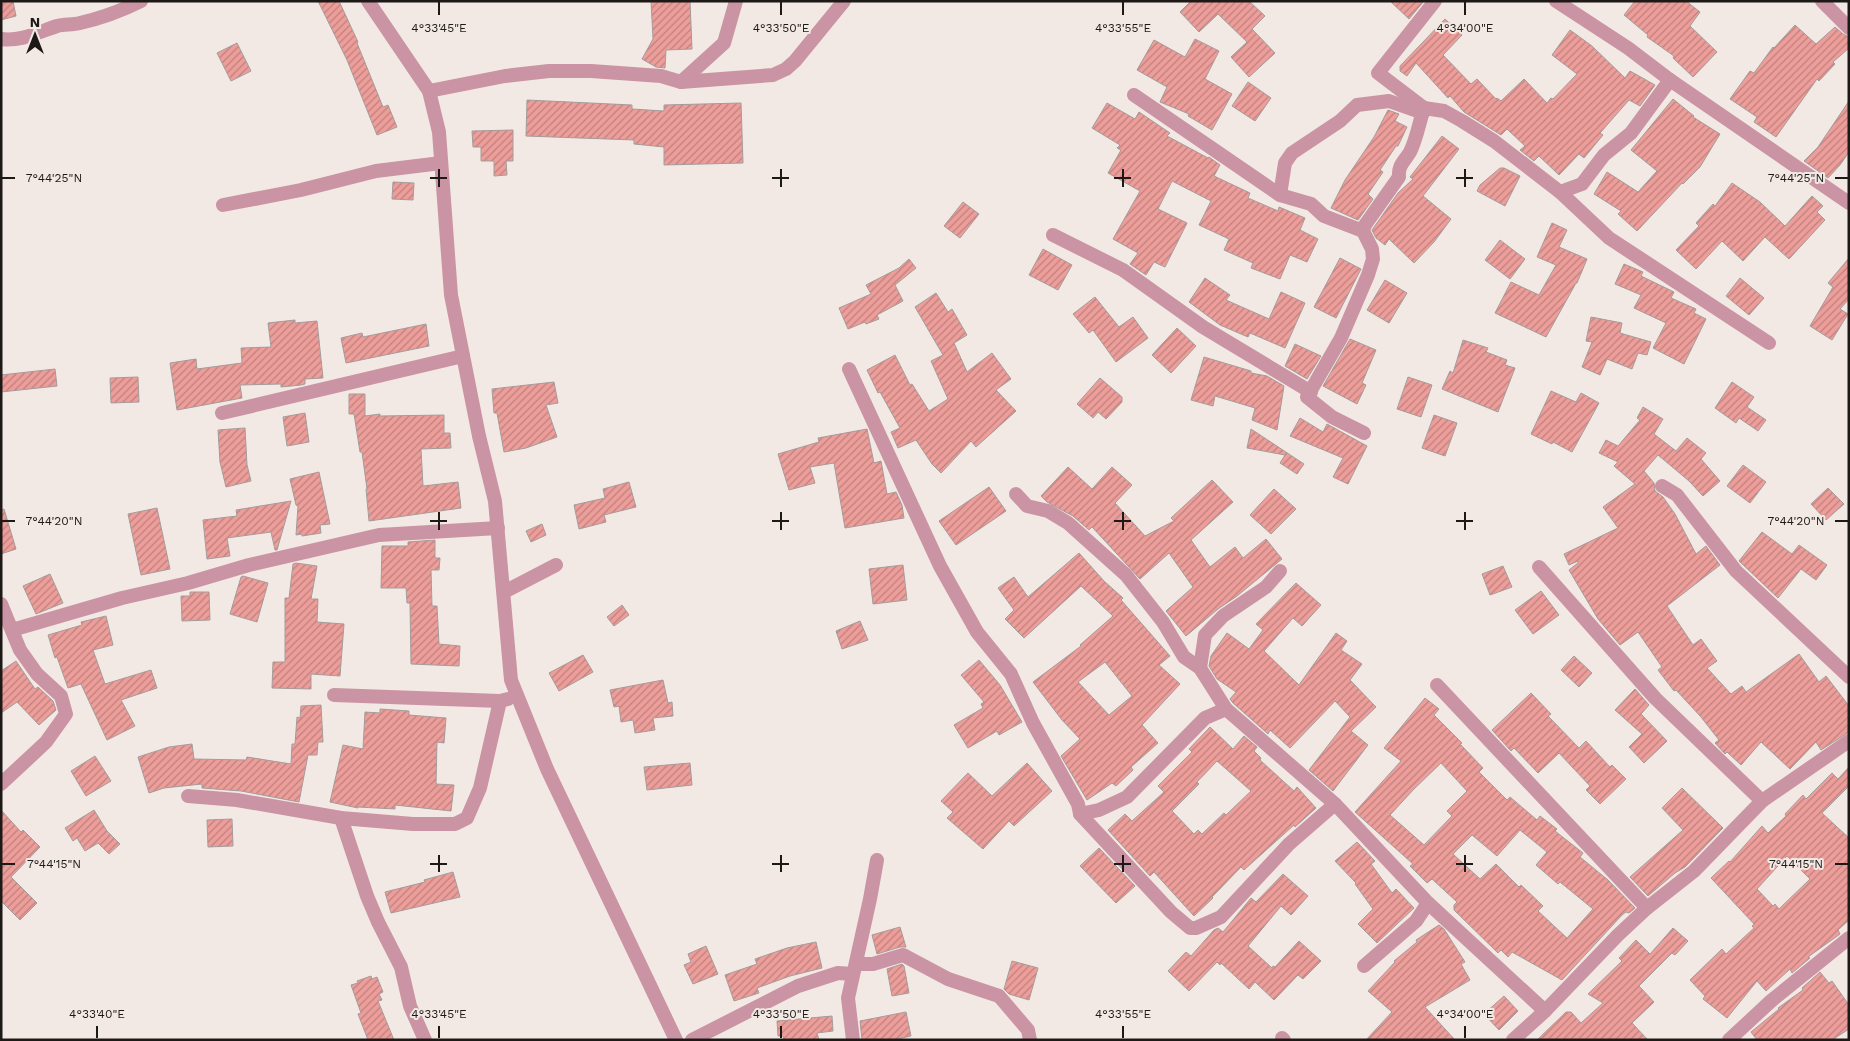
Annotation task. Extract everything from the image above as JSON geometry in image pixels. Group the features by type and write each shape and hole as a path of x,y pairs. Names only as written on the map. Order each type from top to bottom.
{"street":[{"path":"3,41 118,13 141,1"},
{"path":"368,1 429,90 439,132 451,295 479,436 495,501 511,680 547,769 676,1040"},
{"path":"681,82 724,43 736,1"},
{"path":"429,90 505,76 549,72 662,76 681,82 773,75 795,61 844,1"},
{"path":"1424,111 1378,74 1435,1"},
{"path":"1556,1 1628,48 1670,80 1849,203"},
{"path":"1822,1 1849,28"},
{"path":"1560,192 1582,184 1604,155 1631,133 1670,80"},
{"path":"1134,96 1280,195 1311,204 1324,216 1363,231 1372,249 1373,259 1341,338 1307,397 1332,417 1364,433"},
{"path":"1280,195 1286,163 1292,153 1340,121 1357,105 1389,101 1424,111 1444,110 1486,136 1560,192 1609,238 1769,343"},
{"path":"1363,231 1365,225 1399,177 1398,169 1414,143 1424,111"},
{"path":"223,205 301,190 376,171 441,163"},
{"path":"1054,235 1123,270 1203,327 1311,392"},
{"path":"222,413 463,356"},
{"path":"849,369 940,566 977,632 1011,674 1024,704 1078,804 1080,814 1171,912 1190,928 1196,928 1221,917 1289,844 1335,804"},
{"path":"1662,486 1677,495 1736,571 1849,677"},
{"path":"1016,494 1027,506 1048,512 1068,523 1126,575 1163,622 1184,657 1200,668 1226,709 1335,804 1428,904 1546,1011"},
{"path":"12,630 122,598 188,583 249,564 379,535 498,528"},
{"path":"504,592 556,565"},
{"path":"1539,567 1655,698 1762,801"},
{"path":"1184,657 1223,616 1266,588 1280,571"},
{"path":"1,604 20,650 37,674 61,696 66,714 46,742 1,784"},
{"path":"1200,668 1205,635"},
{"path":"1437,685 1647,908"},
{"path":"334,695 500,701 517,697"},
{"path":"188,796 237,800 341,818 421,824 455,824 467,818 480,788 500,701"},
{"path":"1080,814 1099,810 1127,797 1205,718 1226,709"},
{"path":"1513,1040 1546,1011 1618,935 1647,908 1694,871 1762,801 1849,741"},
{"path":"341,818 367,896 401,967 410,1006 425,1040"},
{"path":"853,1040 848,998 877,860"},
{"path":"1364,966 1416,921 1428,904"},
{"path":"1730,1040 1771,1001 1849,938"},
{"path":"692,1040 798,986 903,955 948,978 999,996 1028,1030 1030,1040"}],"building":[{"path":"1,1 13,1 16,16 1,20"},
{"path":"318,1 339,1 358,42 383,107 388,105 397,127 377,135 347,60"},
{"path":"651,1 690,1 692,49 666,50 665,68 656,67 642,59 653,39"},
{"path":"1191,1 1249,1 1265,16 1252,29 1275,53 1249,77 1231,57 1247,42 1218,14 1199,32 1180,12"},
{"path":"1390,1 1424,1 1409,19"},
{"path":"1635,1 1686,1 1700,12 1690,26 1717,52 1693,77 1673,58 1674,56 1647,37 1648,35 1624,15"},
{"path":"1445,19 1462,35 1443,55 1471,84 1477,79 1496,99 1501,101 1524,79 1547,103 1551,98 1553,99 1577,74 1552,55 1570,30 1592,46 1625,78 1630,71 1655,85 1640,106 1629,100 1600,133 1603,135 1584,158 1579,154 1559,175 1539,156 1534,161 1520,150 1525,146 1507,129 1501,135 1464,112 1450,96 1448,98 1416,63 1407,76 1400,71 1400,66"},
{"path":"1795,25 1816,44 1835,27 1849,37 1849,48 1833,62 1835,64 1819,81 1817,79 1776,137 1754,122 1757,117 1730,99 1750,71 1754,73 1773,47"},
{"path":"1195,39 1219,51 1205,79 1232,94 1212,130 1188,116 1189,114 1160,102 1167,87 1137,70 1154,40 1185,57"},
{"path":"237,43 251,71 231,81 217,53"},
{"path":"1248,82 1271,98 1255,121 1232,106"},
{"path":"1673,99 1693,117 1720,134 1700,167 1682,183 1637,231 1618,214 1621,211 1594,194 1607,172 1638,192 1657,171 1631,150"},
{"path":"527,100 632,105 632,109 664,111 664,105 741,103 743,163 664,165 664,147 634,144 634,140 526,136"},
{"path":"1849,101 1849,152 1828,178 1804,161 1818,147"},
{"path":"1107,103 1135,119 1139,112 1170,133 1167,136 1209,157 1220,165 1214,176 1250,193 1248,198 1278,211 1279,207 1305,218 1300,230 1318,239 1307,262 1290,255 1280,279 1251,268 1253,263 1224,250 1229,239 1199,225 1211,201 1172,181 1158,209 1187,223 1165,267 1154,262 1146,275 1130,264 1138,253 1113,239 1140,191 1108,173 1121,150 1117,148 1120,145 1092,128"},
{"path":"1388,110 1399,114 1395,121 1407,127 1398,146 1396,146 1380,170 1383,172 1368,194 1373,199 1358,220 1331,208 1345,180 1374,137"},
{"path":"513,130 513,161 506,161 507,175 494,176 494,161 481,161 481,147 473,147 472,131"},
{"path":"1442,136 1459,149 1423,196 1451,219 1434,242 1414,263 1389,239 1385,245 1376,238 1372,230 1398,193 1413,179 1410,177"},
{"path":"1500,168 1520,176 1505,206 1477,191 1480,185"},
{"path":"393,182 414,183 413,200 392,199"},
{"path":"1732,183 1760,202 1785,226 1812,196 1823,206 1817,212 1825,220 1789,259 1765,237 1743,261 1722,241 1696,269 1676,250 1699,226 1696,223 1713,204 1715,206"},
{"path":"963,202 979,214 960,238 944,226"},
{"path":"1552,223 1567,230 1559,247 1587,259 1577,283 1546,337 1495,313 1511,282 1539,295 1556,265 1537,257"},
{"path":"1500,240 1525,259 1510,279 1485,260"},
{"path":"1043,249 1072,265 1058,290 1029,275"},
{"path":"1340,258 1361,269 1336,318 1314,307"},
{"path":"1849,258 1849,299 1840,309 1848,314 1832,340 1810,326 1833,287 1828,283"},
{"path":"909,259 916,268 895,285 903,301 877,315 879,319 848,329 839,308 871,294 866,285 899,268"},
{"path":"1624,264 1643,272 1641,276 1674,292 1671,298 1696,309 1694,313 1706,319 1684,364 1653,348 1666,323 1634,308 1641,295 1615,284"},
{"path":"1205,278 1230,295 1226,300 1269,319 1281,292 1305,303 1285,348 1250,333 1248,337 1220,325 1189,302"},
{"path":"1740,278 1764,298 1749,315 1726,296"},
{"path":"1385,280 1407,293 1389,323 1367,310"},
{"path":"936,293 948,312 952,309 967,335 954,343 967,372 992,353 1011,379 996,390 1016,411 976,447 971,441 941,473 932,464 916,440 898,448 891,432 900,428 880,392 878,393 867,370 895,355 910,385 912,384 929,411 948,399 931,361 943,355 915,307"},
{"path":"1095,297 1119,327 1133,317 1148,338 1116,362 1093,330 1089,333 1073,314"},
{"path":"1591,317 1622,323 1620,333 1651,342 1647,355 1638,353 1632,369 1607,359 1600,375 1582,367 1592,342 1586,341"},
{"path":"295,320 295,323 317,321 323,378 305,379 305,384 281,387 281,384 240,385 242,398 177,410 170,363 196,359 197,369 242,363 241,348 271,347 268,323"},
{"path":"426,324 429,346 346,363 341,338 362,333 363,337"},
{"path":"1177,328 1196,346 1171,373 1152,355"},
{"path":"1350,339 1376,350 1362,383 1366,385 1357,404 1323,386"},
{"path":"1463,340 1488,348 1486,352 1507,360 1505,365 1515,368 1498,412 1442,389 1450,371 1453,373"},
{"path":"1295,344 1321,356 1307,379 1285,366"},
{"path":"1204,357 1251,371 1251,373 1267,376 1284,386 1277,430 1252,420 1255,408 1215,396 1213,406 1191,400"},
{"path":"55,369 57,386 1,392 1,375"},
{"path":"138,377 139,402 111,403 110,378"},
{"path":"1408,377 1432,385 1421,417 1397,409"},
{"path":"1100,378 1122,397 1122,402 1106,419 1098,412 1093,418 1077,404"},
{"path":"554,382 558,403 546,405 557,437 526,448 504,452 497,413 494,413 492,389"},
{"path":"1732,382 1754,397 1747,407 1766,420 1758,431 1739,418 1736,423 1715,408"},
{"path":"1551,391 1576,402 1581,393 1599,403 1572,452 1553,442 1552,444 1531,434"},
{"path":"349,394 365,394 365,416 380,414 380,416 444,415 444,433 450,433 451,448 421,449 423,486 458,482 461,508 369,521 362,452 360,452 354,414 349,414"},
{"path":"1643,407 1663,419 1654,434 1676,451 1687,438 1706,453 1701,459 1720,481 1703,496 1689,481 1658,455 1644,471 1654,483 1655,491 1663,497 1675,514 1696,554 1706,546 1720,565 1667,606 1693,645 1701,639 1717,661 1707,668 1731,694 1742,686 1746,692 1799,654 1819,682 1826,676 1849,706 1849,732 1821,750 1816,742 1790,769 1761,742 1741,765 1727,752 1725,754 1715,743 1719,740 1701,717 1676,690 1674,691 1658,670 1662,667 1638,632 1620,645 1598,619 1569,570 1578,561 1569,565 1564,554 1618,528 1603,507 1635,484 1614,466 1618,462 1599,453 1606,440 1618,446 1640,420 1637,418"},
{"path":"305,413 309,442 287,446 283,417"},
{"path":"1434,415 1457,423 1445,456 1422,448"},
{"path":"1300,418 1323,432 1327,424 1367,446 1348,484 1333,477 1343,458 1290,436"},
{"path":"245,428 247,465 251,481 226,487 220,462 218,430"},
{"path":"867,429 874,463 881,461 887,494 896,492 902,505 904,518 845,528 834,463 810,467 815,483 789,490 778,454 819,442 818,438"},
{"path":"1251,429 1304,464 1297,474 1280,463 1285,455 1247,448"},
{"path":"1743,465 1766,482 1750,503 1727,486"},
{"path":"1068,467 1092,489 1112,467 1132,485 1115,503 1145,536 1174,521 1171,518 1212,480 1233,502 1191,540 1210,567 1235,547 1243,558 1266,539 1282,559 1186,636 1166,611 1193,587 1169,553 1140,579 1092,527 1089,530 1073,516 1047,502 1041,496"},
{"path":"319,472 330,524 320,525 321,533 296,535 298,506 296,505 290,479"},
{"path":"629,482 636,507 604,515 606,522 579,529 574,505 605,498 603,489"},
{"path":"989,487 1006,511 956,545 939,521"},
{"path":"1828,488 1844,504 1826,520 1811,504"},
{"path":"1274,489 1296,509 1271,534 1250,515"},
{"path":"291,501 277,550 275,550 271,532 227,538 230,556 207,559 203,520 237,516 236,510"},
{"path":"157,508 170,569 141,575 128,514"},
{"path":"4,509 16,549 1,554 1,510"},
{"path":"542,524 546,535 531,542 526,531"},
{"path":"1762,532 1792,554 1799,545 1827,565 1816,580 1801,569 1778,598 1739,561"},
{"path":"435,540 435,558 440,558 439,570 431,570 432,606 437,606 439,644 460,646 459,666 411,664 410,603 407,603 406,588 381,588 382,546 408,546 408,542"},
{"path":"1079,553 1104,581 1123,598 1121,600 1170,656 1159,665 1180,684 1142,725 1158,743 1131,767 1133,770 1116,786 1112,783 1087,800 1061,756 1080,739 1062,720 1033,682 1081,646 1113,616 1081,586 1024,638 1005,619 1014,610 998,588 1014,577 1028,597","holes":["1105,662 1132,696 1109,715 1078,682"]},
{"path":"293,564 317,566 311,599 318,599 317,622 344,624 340,676 311,674 311,689 272,688 273,662 285,662 285,598 289,598"},
{"path":"903,565 907,600 873,604 869,569"},
{"path":"1503,566 1512,587 1490,595 1482,574"},
{"path":"50,574 63,603 36,614 23,586"},
{"path":"241,577 268,583 257,622 230,614"},
{"path":"1296,583 1321,605 1302,626 1293,618 1264,651 1299,685 1336,633 1347,641 1341,650 1362,664 1350,680 1376,707 1351,731 1368,745 1333,791 1309,770 1350,717 1335,701 1290,748 1270,730 1268,734 1233,703 1230,699 1236,692 1217,679 1209,666 1211,656 1227,633 1249,649 1263,630 1256,624"},
{"path":"1541,591 1559,615 1533,634 1515,610"},
{"path":"190,592 209,592 210,620 182,621 181,596 190,596"},
{"path":"622,605 629,615 614,626 607,617"},
{"path":"106,616 113,645 93,650 105,684 151,670 157,688 121,700 135,726 107,740 81,684 68,688 57,657 55,658 48,635 82,625 81,622"},
{"path":"860,621 868,640 842,649 836,631"},
{"path":"583,655 593,672 559,691 549,673"},
{"path":"1574,656 1592,673 1579,687 1561,670"},
{"path":"979,660 1000,685 1022,722 999,735 997,731 968,748 954,725 983,708 981,704 984,702 961,675"},
{"path":"16,661 35,689 38,687 53,701 56,710 39,725 17,702 1,713 1,671"},
{"path":"663,680 668,703 672,702 673,716 653,718 655,730 635,733 633,720 621,722 619,706 614,707 610,690"},
{"path":"1635,689 1649,705 1641,714 1667,741 1644,763 1629,747 1642,734 1615,710"},
{"path":"1531,693 1551,714 1548,716 1579,748 1586,741 1610,767 1612,765 1626,779 1600,804 1586,790 1590,786 1559,753 1538,773 1514,748 1511,751 1492,730"},
{"path":"1425,698 1439,709 1434,715 1462,743 1460,744 1483,768 1479,772 1507,800 1510,797 1537,820 1540,816 1557,829 1555,831 1583,853 1580,857 1608,880 1635,908 1629,913 1626,912 1622,915 1562,980 1512,952 1508,957 1501,950 1498,953 1454,910 1454,905 1457,902 1432,879 1427,883 1410,866 1413,864 1355,812 1401,761 1384,748","holes":["1441,763 1467,791 1447,811 1452,816 1424,845 1390,815","1520,830 1547,852 1536,865 1558,884 1560,882 1593,909 1567,938 1538,911 1543,906 1521,885 1519,887 1496,864 1480,879 1453,854 1472,835 1497,856"]},
{"path":"321,705 323,742 318,742 317,755 308,755 299,802 241,791 202,788 202,784 164,788 149,793 138,757 169,747 192,744 194,759 246,760 247,757 291,764 292,744 295,744 297,717 300,718 301,706"},
{"path":"380,709 409,711 409,715 446,718 444,743 437,742 436,784 454,785 451,811 395,805 395,809 358,808 330,802 343,745 363,749 365,712 380,713"},
{"path":"1210,727 1233,749 1244,736 1257,747 1254,751 1261,758 1260,760 1294,791 1297,787 1316,808 1244,870 1241,867 1194,916 1154,872 1150,876 1108,830 1125,814 1132,821 1164,792 1158,786 1192,752 1189,749","holes":["1217,761 1251,791 1226,815 1224,813 1202,834 1198,830 1194,834 1172,811 1199,784 1197,782"]},
{"path":"95,756 111,781 86,796 71,771"},
{"path":"690,763 692,785 647,790 644,767"},
{"path":"1027,763 1052,791 1014,826 1009,821 983,849 947,818 953,812 941,801 968,773 992,796"},
{"path":"1849,767 1849,786 1822,813 1849,838 1849,920 1838,930 1840,934 1808,957 1810,958 1792,973 1790,969 1766,991 1757,981 1727,1018 1703,999 1705,996 1690,980 1722,949 1726,954 1754,928 1752,926 1754,924 1711,878 1730,862 1762,826 1768,833 1786,816 1785,814 1803,795 1806,799 1832,773 1838,779","holes":["1787,856 1810,879 1779,909 1775,904 1773,906 1757,889"]},
{"path":"1682,788 1723,828 1685,867 1648,896 1630,877 1683,830 1662,808"},
{"path":"1,810 21,832 23,830 40,847 11,877 37,903 20,920 1,901"},
{"path":"94,810 107,831 120,844 109,854 98,843 85,851 77,838 73,841 65,828"},
{"path":"232,819 233,846 208,847 207,820"},
{"path":"1357,842 1375,861 1371,864 1392,893 1396,889 1414,908 1377,943 1358,924 1373,909 1356,883 1335,861"},
{"path":"1099,848 1135,886 1116,903 1080,866"},
{"path":"453,872 460,897 391,913 385,892 425,882 424,880"},
{"path":"1283,874 1308,896 1291,915 1281,906 1248,946 1272,968 1299,941 1321,961 1303,979 1298,975 1274,1000 1255,982 1249,989 1221,963 1220,965 1217,962 1189,991 1168,971 1186,952 1191,956 1214,930 1218,928 1223,932 1251,898 1256,902"},
{"path":"1439,925 1444,929 1465,962 1461,964 1470,980 1425,1007 1455,1040 1366,1040 1392,1012 1368,991 1394,961 1417,942 1416,940"},
{"path":"900,927 906,947 877,954 872,935"},
{"path":"1673,928 1688,941 1675,955 1672,953 1639,986 1654,1002 1632,1023 1648,1040 1537,1040 1566,1012 1571,1012 1581,1023 1603,1003 1588,994 1622,961 1619,958 1636,940 1650,954"},
{"path":"816,942 822,968 790,976 757,988 759,993 734,1001 725,975 757,964 755,959 787,948"},
{"path":"706,946 718,974 693,984 684,965 691,962 688,954"},
{"path":"1012,961 1038,968 1029,1000 1009,994 1004,989"},
{"path":"902,964 909,993 892,996 887,969"},
{"path":"1820,972 1829,983 1832,981 1849,1005 1849,1029 1832,1040 1757,1040 1751,1032 1778,1008 1803,990 1802,988"},
{"path":"371,976 372,979 377,977 383,992 379,994 382,1000 378,1001 394,1040 368,1040 358,1014 361,1013 351,985"},
{"path":"1504,996 1518,1011 1499,1030 1484,1014"},
{"path":"906,1012 911,1036 893,1040 862,1040 860,1021"},
{"path":"832,1016 833,1031 817,1033 819,1040 784,1040 783,1036 778,1036 777,1021"}]}
